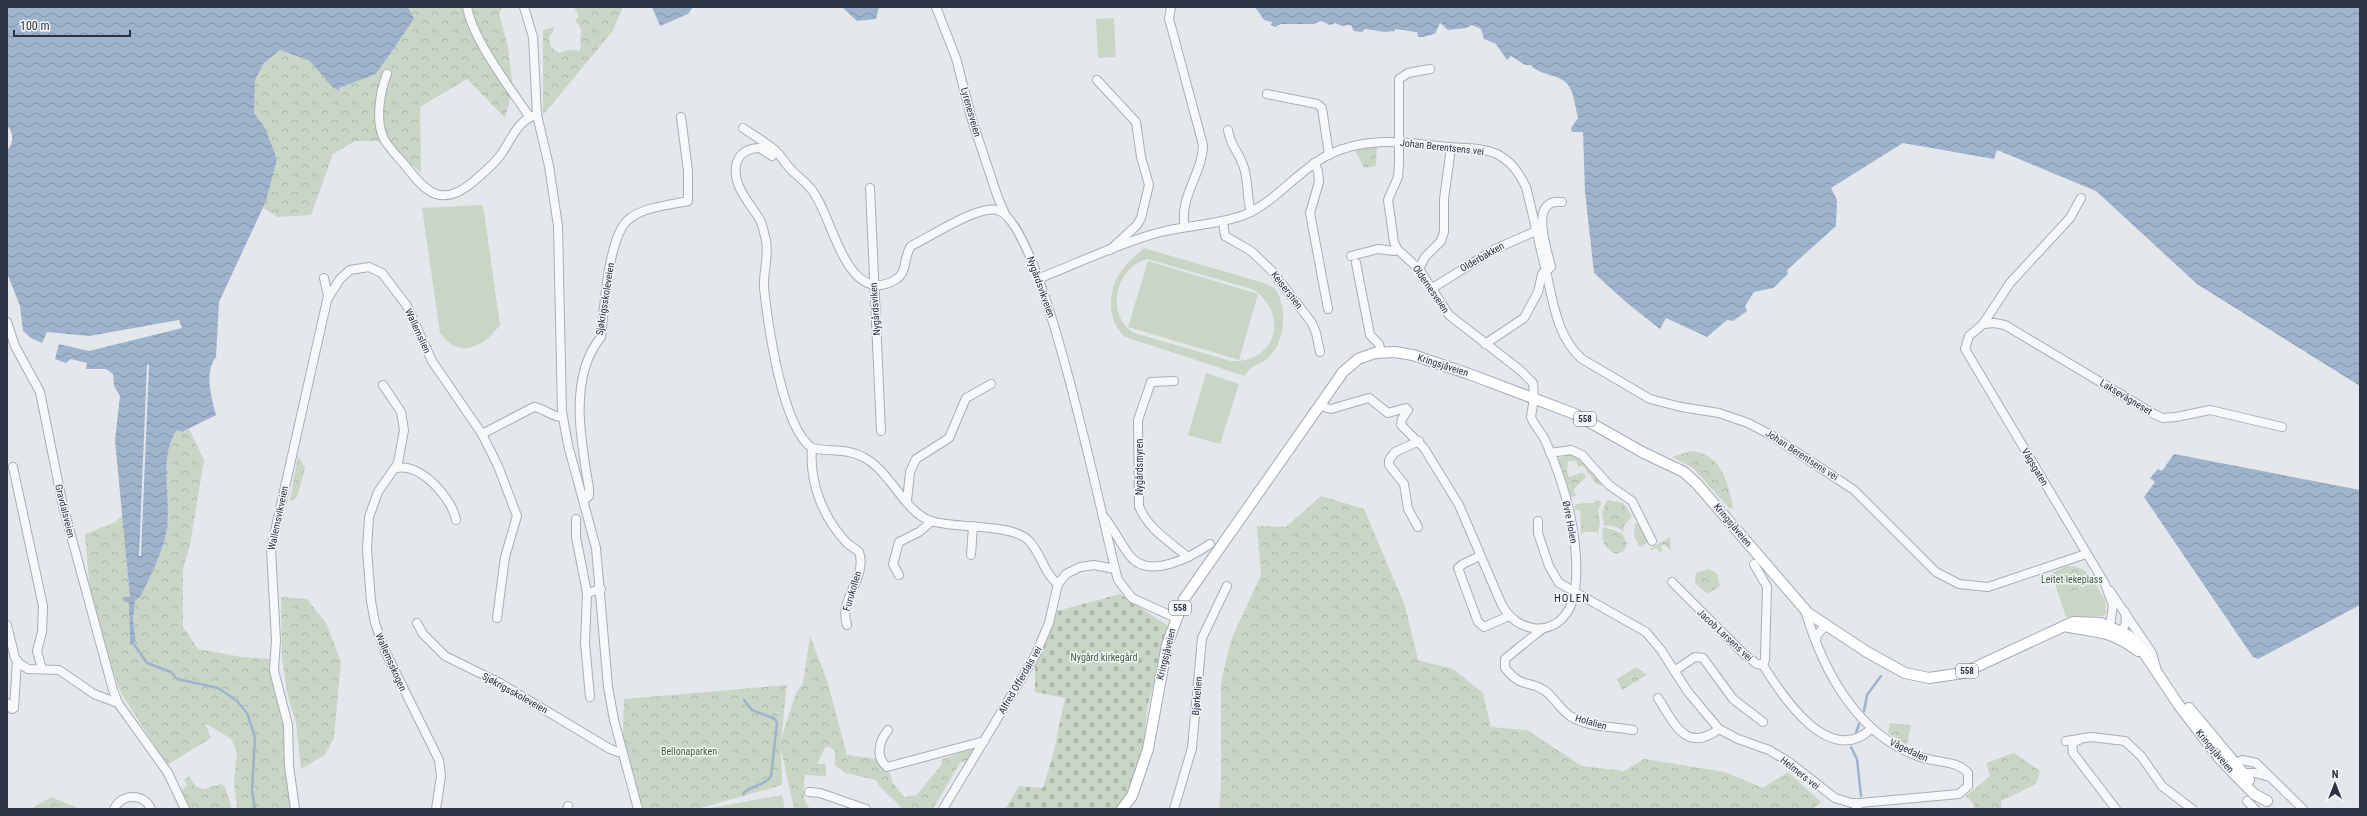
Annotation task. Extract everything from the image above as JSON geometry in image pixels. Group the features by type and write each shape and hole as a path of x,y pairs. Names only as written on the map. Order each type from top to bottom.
{"main road":[{"name":"Kringsjåveien","path":"1122,809 1132,796 1148,749 1160,677 1176,618 1194,583 1349,366 1363,357 1381,352 1395,352 1413,355 1575,414 1638,450 1684,472 1697,484 1805,610 1826,626 1893,668 1929,678 1963,673 2073,622 2085,621 2134,639 2144,656 2172,692 2188,706 2233,768 2254,794 2271,805"},
{"name":"Kringsjåveien","path":"2233,768 2242,773 2271,805"}],"street":[{"name":"Sjøkrigsskoleveien","path":"467,7 472,24 488,53 533,116"},
{"name":"Sjøkrigsskoleveien","path":"524,7 533,37 533,116 549,166 558,226 563,417 568,445 596,548 601,589 608,687 622,751 638,809"},
{"name":"Lyrenesveien","path":"936,7 956,58 972,120 998,198 1006,216"},
{"path":"1171,7 1169,18 1203,145 1200,163 1185,204 1185,227"},
{"path":"1351,256 1378,249 1394,251 1397,249 1394,242 1388,200 1398,176 1400,142 1399,78 1406,72 1430,69"},
{"path":"386,74 382,89 380,130 384,140 416,181 431,193 439,196 454,195 479,176 499,157 510,138 533,116"},
{"name":"Johan Berentsens vei","path":"1097,80 1136,122 1141,157 1149,185 1143,213 1137,225 1110,251"},
{"path":"1267,94 1317,104 1322,108 1329,155"},
{"name":"Sjøkrigsskoleveien","path":"584,500 589,496 589,488 579,424 579,405 586,369 595,345 601,337 609,270 620,229 627,220 636,214 688,201 688,171 681,117"},
{"path":"743,128 778,153 787,166"},
{"path":"1228,130 1231,144 1243,164 1247,178 1246,195 1250,212"},
{"name":"Johan Berentsens vei","path":"1040,278 1149,236 1185,227 1223,222 1250,212 1314,163 1329,155 1369,142 1400,142 1451,148 1481,149 1497,154 1510,162 1519,173 1526,188 1551,296 1562,334 1574,351 1582,359 1650,399 1681,407 1719,413 1748,422 1772,434 1854,490 1936,572 1948,579 1970,587 1988,587 2086,554"},
{"path":"1006,216 997,210 983,210 911,246 907,252 903,272 900,277 889,283 873,285 865,282 850,267 842,254 819,201 812,189 787,166 766,151 753,148 744,152 738,158 735,173 740,189 760,221 766,241 768,261 764,286 777,368 792,418 800,435 812,448 844,451 863,456 876,466 921,515 932,521 1004,531 1027,540 1051,578 1058,584 1066,574 1080,566 1115,569"},
{"path":"1419,269 1425,257 1441,241 1444,232 1444,199 1451,148"},
{"path":"1314,163 1318,171 1319,182 1310,213 1328,309"},
{"name":"Nygårdsviken","path":"870,188 873,285 881,431"},
{"path":"1983,324 2010,282 2065,223 2076,209 2081,198"},
{"name":"Johan Berentsens vei","path":"1485,344 1524,318 1530,309 1538,292 1542,274 1546,273 1551,267 1541,217 1546,208 1552,202 1562,202"},
{"name":"Nygårdsvikveien","path":"1006,216 1020,237 1040,278 1115,569 1124,590 1132,598 1176,618"},
{"name":"Keiserstien","path":"1223,222 1225,236 1257,255 1295,299 1316,332 1320,352"},
{"name":"Olderbakken","path":"1431,289 1495,249 1536,231"},
{"name":"Oldernesveien","path":"1397,249 1419,269 1449,315 1529,378 1534,388 1534,398"},
{"path":"1356,263 1370,335 1379,344 1381,352"},
{"name":"Wallemslien","path":"326,304 340,278 350,270 369,267 382,273 407,306 432,361 482,434 498,466 516,516 516,523 505,557 496,618"},
{"name":"Wallemsvikveien","path":"296,809 289,766 288,725 274,671 276,640 271,549 326,304 328,290 324,278"},
{"name":"Gravdalsveien","path":"7,322 15,346 40,392 63,506 118,703 168,773 185,809"},
{"name":"Laksevågneset","path":"1983,324 1994,323 2005,325 2163,418 2176,418 2210,410 2282,427"},
{"name":"Vågsgaten","path":"1983,324 1968,336 1965,350 2086,554 2152,653 2158,674"},
{"name":"Nygårdsmyren","path":"1174,381 1151,382 1140,412 1138,420 1139,506 1150,525 1188,557"},
{"path":"907,501 910,472 916,459 949,438 966,398 991,384"},
{"name":"Wallemsskogen","path":"383,385 401,412 404,421 403,442 396,468 378,492 369,517 367,538 368,580 375,623 383,647 439,760 441,776 436,809"},
{"path":"1320,406 1331,409 1369,398 1388,413 1406,408 1408,410 1402,418 1401,425 1419,441 1459,505 1501,603 1509,616 1526,627 1542,629"},
{"name":"Øvre Holen","path":"1534,398 1531,417 1544,438 1561,482 1573,534 1576,566 1575,593 1564,616 1542,629"},
{"path":"482,434 534,407 541,408 559,417 563,417"},
{"path":"1418,527 1408,509 1404,484 1389,465 1389,460 1395,452 1419,441"},
{"name":"Furukollen","path":"812,448 814,480 821,503 838,533 848,544 859,552 861,558 857,579 845,610 848,625"},
{"path":"1550,453 1571,450 1579,453 1609,485 1632,501 1652,541"},
{"path":"13,467 43,606 42,632 37,651 42,669"},
{"path":"396,468 411,468 425,475 452,506 456,520"},
{"path":"1102,514 1135,561 1142,564 1159,566 1188,557 1210,544"},
{"path":"576,519 577,543 587,593 586,648 590,697"},
{"path":"899,575 893,564 899,542 920,532 932,521"},
{"path":"1538,521 1538,533 1554,577 1562,586 1575,593"},
{"path":"971,555 973,526"},
{"path":"1480,556 1458,568 1478,622 1484,627 1509,616"},
{"path":"1754,564 1767,587 1765,660 1762,664"},
{"name":"Jacob Larsens vei","path":"1672,582 1744,654 1757,664 1762,664 1791,705 1805,721 1823,733 1844,741 1860,738 1871,728"},
{"name":"Alfred Offerdals vei","path":"943,809 1038,651 1049,623 1058,584"},
{"name":"Vågsgaten","path":"2105,584 2113,605 2115,631"},
{"name":"Bjørkelien","path":"1174,809 1192,748 1202,638 1227,586"},
{"path":"587,593 601,589"},
{"name":"Helmers vei","path":"1575,593 1646,632 1661,650 1688,692 1719,729 1738,739 1769,750 1789,762 1835,798 1858,806"},
{"name":"Vågedalen","path":"1805,610 1816,641 1839,688 1871,728 1900,748 1920,757 1960,766 1968,773 1970,780 1968,786 1959,794 1858,806"},
{"path":"2115,631 2126,623 2125,612"},
{"name":"Sjøkrigsskoleveien","path":"417,623 419,629 434,647 445,656 500,683 610,749 618,752 622,751"},
{"path":"7,624 17,660 14,708 12,710 7,703"},
{"path":"1816,641 1818,635 1826,626"},
{"path":"1526,627 1527,640"},
{"name":"Holalien","path":"1542,629 1505,659 1505,668 1513,678 1523,684 1542,689 1565,712 1579,720 1610,728 1633,730"},
{"path":"1674,671 1695,657 1703,658 1733,699 1748,713 1763,722"},
{"path":"17,660 28,669 64,672 94,694 118,703"},
{"path":"1658,698 1676,728 1686,736 1699,739 1719,729"},
{"path":"888,730 881,741 880,749 880,758 887,767 984,741"},
{"path":"2116,809 2073,753 2072,743 2091,736 2125,741 2141,756 2162,786 2192,809"},
{"path":"2066,741 2080,740"},
{"path":"2233,768 2242,760 2251,761 2260,766 2303,809"},
{"path":"2242,773 2255,773 2270,777"},
{"path":"809,792 820,793 866,809"},
{"path":"114,809 124,799 133,796 141,797 148,803 151,809"},
{"path":"2247,801 2255,809"}],"green space":[{"path":"408,7 503,7 499,13 508,47 513,88 505,118 467,79 420,107 421,172 378,141 355,141 333,154 311,215 278,217 263,208 277,157 254,113 254,86 256,74 263,64 280,50 310,61 332,87 340,90 339,88 376,74 414,19"},
{"path":"574,7 623,7 612,32 543,115 543,30 555,27 549,38 551,47 559,53 568,50 580,51 581,29 575,20 579,16"},
{"path":"1114,18 1116,57 1098,58 1096,19"},
{"path":"1377,146 1376,166 1364,168 1355,150"},
{"path":"483,205 500,325 493,333 479,344 463,348 455,346 440,333 422,208"},
{"path":"1144,248 1264,283 1274,288 1279,296 1283,314 1282,333 1275,350 1267,359 1251,369 1245,376 1125,337 1118,329 1111,311 1112,292 1120,273","holes":["1147,259 1252,289 1264,299 1271,310 1274,323 1273,335 1268,346 1259,354 1247,360 1231,361 1134,333 1125,325 1119,315 1117,304 1121,281 1128,271 1136,264"]},
{"path":"1148,261 1258,294 1239,360 1128,327"},
{"path":"1206,373 1239,384 1220,444 1188,435"},
{"path":"189,429 204,460 190,545 183,569 183,627 198,649 242,657 270,659 271,678 286,736 291,809 237,809 234,783 237,752 231,739 205,723 211,738 167,765 120,691 91,603 85,534 114,523 123,515 130,597 123,601 129,603 130,645 136,642 133,620 135,601 141,596 157,562 166,535 168,515 166,465 168,452 171,441 177,430 182,432"},
{"path":"1691,451 1710,457 1716,463 1721,470 1729,488 1733,507 1730,509 1693,468 1672,457"},
{"path":"1563,454 1575,454 1604,486 1596,484 1583,466 1578,466 1577,461 1568,461 1567,472 1569,477 1581,473 1585,474 1586,477 1574,489 1576,496 1571,497 1558,459 1564,457"},
{"path":"298,456 305,468 297,497 290,501"},
{"path":"1321,496 1364,509 1405,606 1418,660 1453,669 1483,693 1491,727 1527,730 1582,766 1624,771 1644,759 1725,772 1763,788 1788,772 1821,802 1813,809 1219,809 1221,785 1221,682 1231,640 1261,575 1257,526 1286,527"},
{"path":"1596,500 1602,502 1598,510 1600,522 1598,535 1596,532 1583,532 1581,536 1580,510 1575,510 1575,504 1594,503"},
{"path":"1607,500 1623,503 1632,516 1623,527 1625,532 1616,527 1604,525 1602,513"},
{"path":"1582,503 1594,503 1595,527 1583,528"},
{"path":"1638,523 1648,542 1641,547 1634,536 1635,524"},
{"path":"1603,527 1622,533 1627,544 1624,551 1616,554 1608,549 1602,536"},
{"path":"1670,537 1671,551 1664,544 1661,546 1662,553 1655,548 1651,551 1651,548"},
{"name":"Leitet lekeplass","path":"2067,566 2077,567 2085,571 2096,585 2059,596 2052,573"},
{"path":"1708,569 1717,574 1720,586 1707,594 1695,583 1696,573"},
{"path":"2096,585 2105,600 2106,614 2103,616 2066,617 2059,596"},
{"name":"Nygård kirkegård","path":"1120,594 1171,628 1147,708 1144,748 1127,800 1119,809 1005,809 1019,786 1043,788 1053,755 1065,698 1035,692 1035,667 1057,611"},
{"path":"281,597 307,599 326,623 341,661 334,738 325,755 301,769 296,723 288,696 282,658"},
{"name":"Bellonaparken","path":"810,636 827,680 847,755 885,760 893,783 904,797 917,795 941,765 943,759 977,746 966,763 961,761 933,809 902,809 881,788 876,780 845,773 835,765 835,750 826,746 818,764 826,764 826,776 805,775 804,778 804,799 810,809 794,809 781,749 782,785 697,809 642,809 623,736 624,699 787,685 781,739 796,693 803,683"},
{"path":"1636,667 1647,675 1622,690 1617,679"},
{"path":"1890,723 1911,725 1907,745 1888,733"},
{"path":"2014,753 2040,771 2036,784 2001,801 2001,809 1974,809 1974,805 1966,796 1990,776 1986,763"},
{"path":"189,776 196,787 204,789 221,784 225,787 232,809 189,809 181,792 187,785 184,780"},
{"path":"782,795 785,809 705,809"},
{"path":"51,797 80,809 31,809"}],"water":[{"path":"7,7 408,7 414,19 376,74 339,88 340,91 332,87 310,61 280,50 263,64 255,80 254,113 265,128 277,159 266,201 219,302 216,357 212,363 209,377 216,415 182,432 177,430 171,441 168,452 166,477 168,515 166,535 149,580 141,596 135,601 133,620 136,642 130,645 129,603 123,601 124,597 130,597 115,440 120,396 114,386 113,374 106,369 86,369 87,363 71,359 66,363 55,359 59,344 89,351 182,328 179,320 89,336 47,332 42,343 31,338 23,331 20,306 7,273 7,150 10,147 12,138 11,131 7,125"},
{"path":"652,7 693,7 688,14 660,26"},
{"path":"842,7 879,7 876,19 857,21"},
{"path":"1255,7 2360,7 2360,386 2197,284 2096,191 1997,150 1994,159 1903,143 1831,188 1837,200 1836,226 1787,270 1788,274 1773,288 1754,292 1745,306 1747,311 1733,321 1727,320 1707,337 1666,318 1660,329 1627,303 1594,273 1585,192 1583,132 1572,132 1571,128 1578,118 1573,95 1567,83 1557,77 1540,72 1531,65 1525,65 1511,56 1507,60 1496,44 1484,39 1481,29 1472,25 1466,28 1448,30 1440,23 1435,34 1420,38 1414,32 1395,29 1395,31 1385,32 1365,29 1362,32 1354,31 1351,25 1342,26 1335,23 1330,25 1321,21 1314,24 1281,24 1275,27 1271,25 1272,22 1264,20"},
{"path":"2174,454 2360,490 2360,605 2258,659 2253,657 2144,497 2155,482 2150,478 2158,469 2162,471"}],"pier":[{"path":"1440,23 1447,31 1441,26 1436,35 1425,39 1417,39 1414,34 1402,33 1402,30 1417,32 1418,37 1424,37 1435,34"},
{"path":"147,364 149,365 141,556 139,556"}],"waterway":[{"path":"133,643 147,663 171,672 177,679 218,688 237,701 247,713 255,737 252,791 255,809"},
{"path":"1864,711 1867,695 1881,676"},
{"path":"743,794 746,791 766,782 771,776 777,723 775,719 752,710 744,700"},
{"path":"1856,733 1859,724"},
{"path":"1851,747 1857,759 1861,796"}],"district":[{"name":"HOLEN","path":"1572,598"}]}
